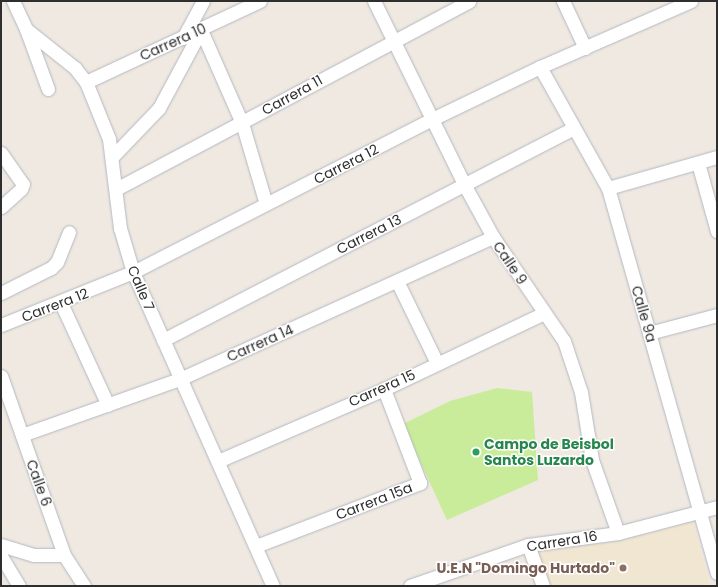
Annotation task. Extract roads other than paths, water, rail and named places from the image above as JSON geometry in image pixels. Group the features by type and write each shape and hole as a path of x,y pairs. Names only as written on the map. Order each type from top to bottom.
{"street":[{"name":"Calle 7","path":"13,1 26,29 75,68 86,82 109,139 120,228 133,272 163,340 182,378 273,586"},
{"path":"183,38 203,1"},
{"name":"Carrera 10","path":"86,82 201,30 260,1"},
{"name":"Calle 9","path":"374,1 465,186 493,237 564,341 581,392 592,460 618,533"},
{"name":"Carrera 11","path":"116,189 242,123 393,40 469,1"},
{"path":"563,1 585,48"},
{"name":"Carrera 12","path":"1,325 61,303 133,272 432,119 540,67 691,1"},
{"path":"26,29 48,89"},
{"path":"201,30 242,123 266,204"},
{"path":"112,157 159,108 201,30"},
{"name":"Calle 9a","path":"540,67 608,188 701,511 717,573"},
{"name":"Carrera 13","path":"163,340 465,186 574,128"},
{"path":"1,153 23,184 2,205"},
{"path":"608,188 717,157"},
{"path":"698,163 717,231"},
{"path":"1,293 51,268 57,262 68,232"},
{"name":"Carrera 14","path":"22,435 182,378 493,237"},
{"path":"398,281 436,363"},
{"path":"61,303 108,405"},
{"name":"Carrera 15","path":"218,461 384,389 544,312"},
{"path":"649,333 717,315"},
{"name":"Calle 6","path":"1,376 64,555 84,586"},
{"name":"Carrera 15a","path":"256,546 420,483 384,389"},
{"name":"Carrera 16","path":"410,586 528,545 618,533 717,507"},
{"path":"1,545 34,555 64,555"},
{"path":"528,545 543,586"},
{"path":"1,556 19,586"}],"place":[{"name":"Campo de Beisbol Santos Luzardo","path":"476,452"},
{"name":"U.E.N \"Domingo Hurtado\"","path":"623,568"}]}
